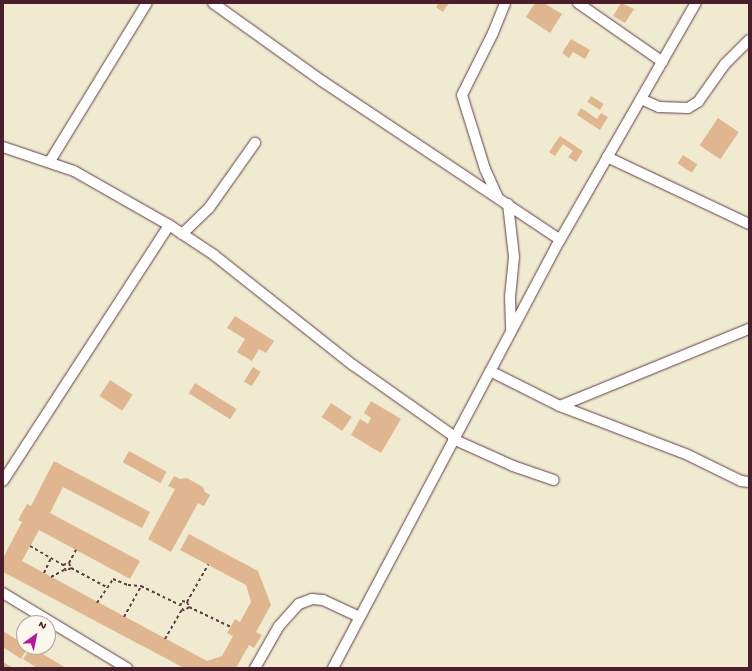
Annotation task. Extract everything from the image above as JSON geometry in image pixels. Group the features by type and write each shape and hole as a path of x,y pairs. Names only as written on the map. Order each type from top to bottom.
{"street":[{"path":"50,161 146,3"},
{"path":"213,3 328,85 560,240"},
{"path":"498,198 485,169 462,95 493,33 505,3"},
{"path":"578,3 663,62"},
{"path":"333,668 560,240 696,3"},
{"path":"641,99 659,107 688,108 698,102 725,64 749,40"},
{"path":"182,234 209,208 255,143"},
{"path":"3,147 50,161 98,183 169,225 276,303 353,365 454,438 513,466 554,480"},
{"path":"607,157 749,224"},
{"path":"508,204 514,257 510,298 512,331"},
{"path":"3,481 169,225"},
{"path":"560,406 749,329"},
{"path":"490,372 560,406 688,455 741,481 749,482"},
{"path":"3,593 127,668"},
{"path":"255,668 279,626 299,604 312,599 323,600 359,617"}],"path":[{"path":"30,546 63,564 69,563"},
{"path":"69,563 76,550"},
{"path":"44,573 51,558"},
{"path":"69,563 71,568 106,587"},
{"path":"63,564 64,570"},
{"path":"180,605 187,602 208,565"},
{"path":"51,577 71,568"},
{"path":"97,603 106,587 113,579 128,585 141,586 180,605 182,610"},
{"path":"124,617 141,586"},
{"path":"187,602 189,607 231,626"},
{"path":"182,610 187,610 189,607"},
{"path":"165,639 182,610"}],"building":[{"path":"439,3 449,3 443,12 436,7"},
{"path":"535,3 544,3 562,14 550,33 526,17"},
{"path":"621,3 634,9 625,23 613,16"},
{"path":"571,39 590,50 585,59 573,52 569,58 562,53"},
{"path":"591,96 604,104 600,110 587,102"},
{"path":"581,108 597,119 601,113 608,117 600,130 577,115"},
{"path":"718,118 739,132 720,159 700,145"},
{"path":"560,136 583,151 576,162 568,157 573,151 563,144 555,156 549,152"},
{"path":"683,155 697,164 692,173 678,163"},
{"path":"235,316 274,341 266,353 259,349 252,361 237,352 245,339 227,328"},
{"path":"253,367 261,372 252,386 244,381"},
{"path":"110,380 133,395 122,411 100,396"},
{"path":"195,383 237,409 230,419 189,393"},
{"path":"371,401 401,419 381,453 351,435 360,419 368,424 371,418 364,413"},
{"path":"331,403 352,417 342,431 321,417"},
{"path":"129,451 167,472 160,483 123,462"},
{"path":"54,461 150,512 142,528 63,487 50,513 140,561 130,579 39,530 22,561 207,661 222,656 233,636 227,633 235,619 240,622 251,602 246,585 180,550 189,534 258,571 271,605 256,632 262,635 254,648 249,645 236,668 184,668 3,572 3,558 22,522 18,520 27,504 31,506"},
{"path":"174,476 180,479 187,478 203,487 205,492 210,495 204,506 198,503 171,552 148,539 175,489 168,486"},
{"path":"3,631 16,639 16,655 23,655 21,659 3,647"},
{"path":"26,655 44,655 66,668 37,668 23,659"},
{"path":"3,662 13,668 3,668"}]}
